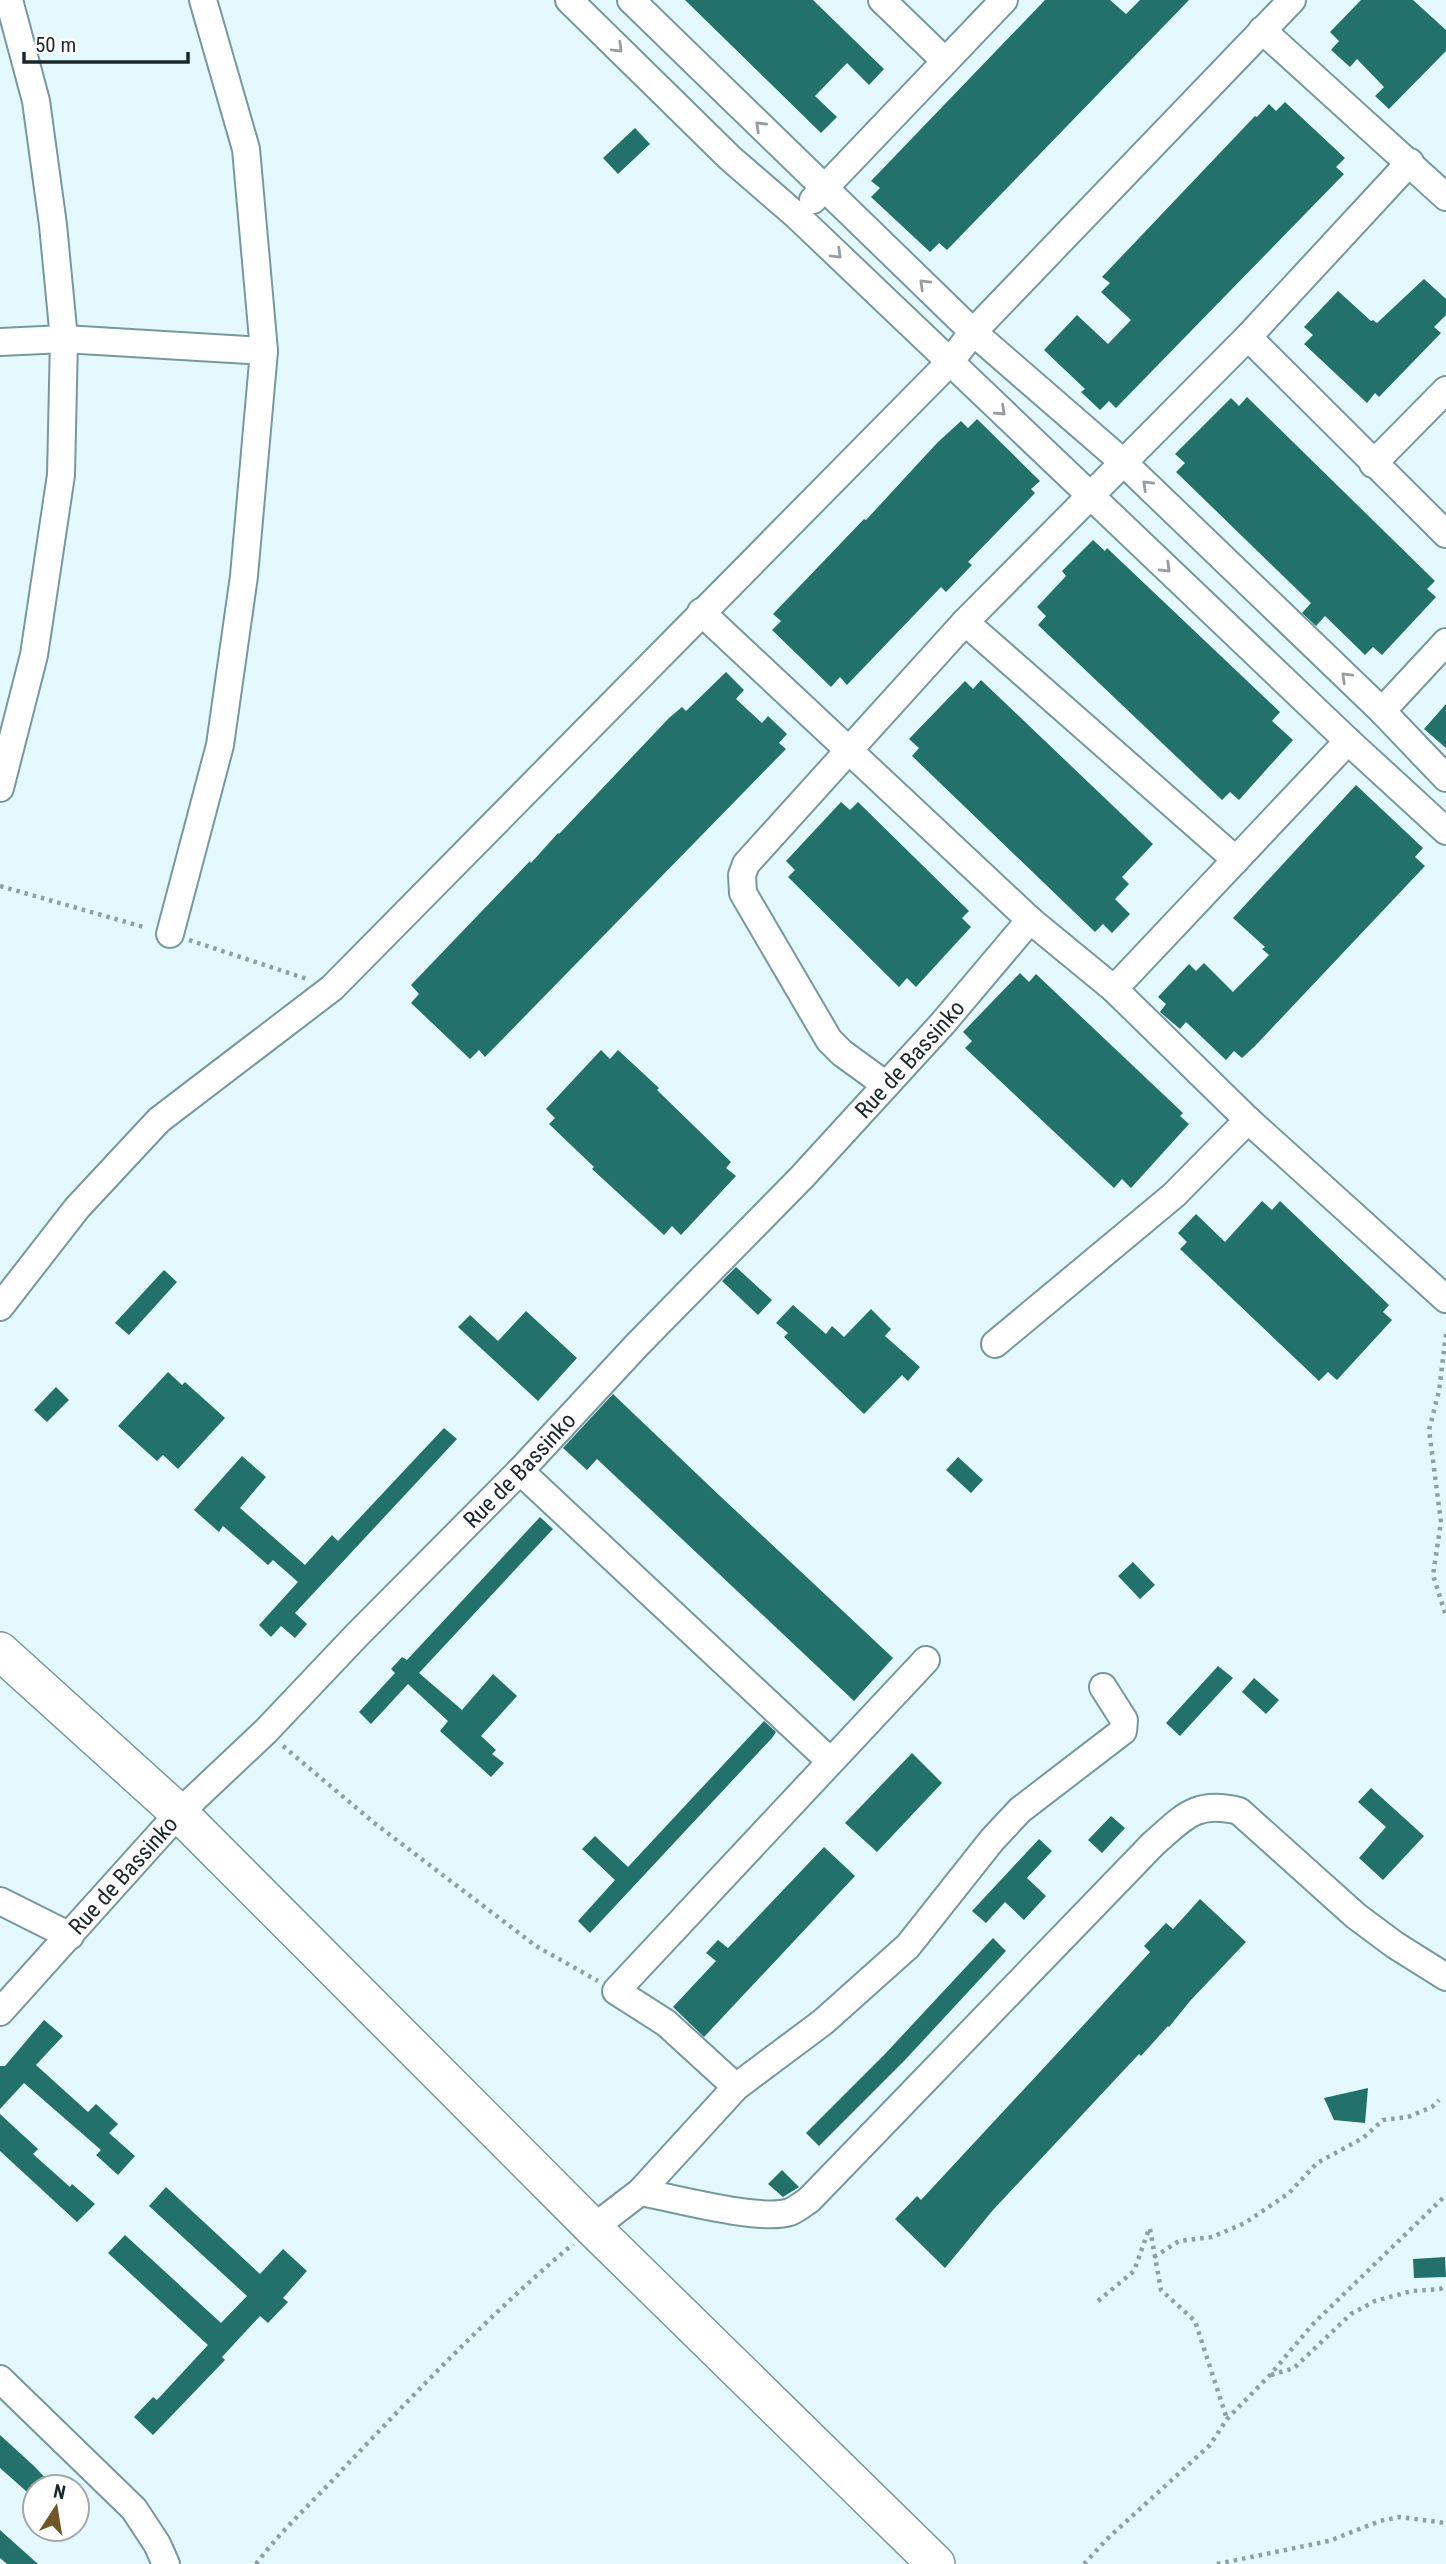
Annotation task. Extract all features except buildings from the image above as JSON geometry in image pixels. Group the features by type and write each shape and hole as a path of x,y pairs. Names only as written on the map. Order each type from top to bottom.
{"street":[{"path":"0,788 34,654 61,475 64,339 53,225 36,101 9,0"},
{"path":"170,934 220,745 244,576 264,351 246,149 203,0"},
{"path":"569,0 730,158 797,216 1446,831"},
{"path":"631,0 973,332 1124,463 1382,711 1446,778"},
{"path":"882,0 945,61"},
{"path":"797,216 1004,0"},
{"path":"0,1307 77,1208 159,1120 332,988 950,362 973,332 1272,12 1410,162 1446,197"},
{"path":"886,1085 842,1053 829,1040 743,894 742,875 746,864 965,622 1248,337 1410,162"},
{"path":"1248,337 1446,534"},
{"path":"0,342 64,339 264,351"},
{"path":"1373,464 1446,390"},
{"path":"701,612 1030,920 1114,989 1248,1120 1446,1299"},
{"path":"965,622 1236,860"},
{"path":"1382,711 1446,642"},
{"path":"1114,989 1348,741"},
{"name":"Rue de Bassinko","path":"0,2012 179,1813 266,1731 802,1177 943,1023 1030,920"},
{"path":"995,1344 1174,1195 1248,1120"},
{"path":"520,1471 830,1761"},
{"path":"0,1651 179,1813 593,2228 936,2564"},
{"path":"736,2087 666,2023 616,1991 926,1660"},
{"path":"593,2228 640,2192 736,2087 823,2022 908,1945 992,1840 1020,1810 1124,1731 1124,1720 1103,1687"},
{"path":"640,2192 745,2212 770,2214 790,2212 809,2200 1154,1843 1187,1814 1202,1808 1220,1806 1239,1811 1356,1916 1395,1945 1446,1977"},
{"path":"0,1901 70,1936"},
{"path":"0,2379 134,2509 157,2544 166,2564"}],"path":[{"path":"1446,1334 1429,1430 1441,1522 1433,1575 1446,1616"},
{"path":"266,1731 373,1822 536,1946 616,1991"},
{"path":"1154,2257 1179,2241 1212,2237 1245,2224 1289,2193 1317,2163 1363,2138 1382,2120 1408,2117 1439,2100"},
{"path":"1084,2564 1107,2539 1210,2445 1227,2419 1270,2375 1313,2324 1446,2195"},
{"path":"256,2564 274,2540 391,2417 519,2290 593,2228"},
{"path":"1098,2301 1134,2271 1150,2229 1161,2290 1195,2321 1227,2419"},
{"path":"1270,2375 1294,2368 1351,2314 1375,2301 1412,2291 1446,2286"},
{"path":"1216,2564 1329,2541 1380,2521 1400,2518 1446,2523"}]}
